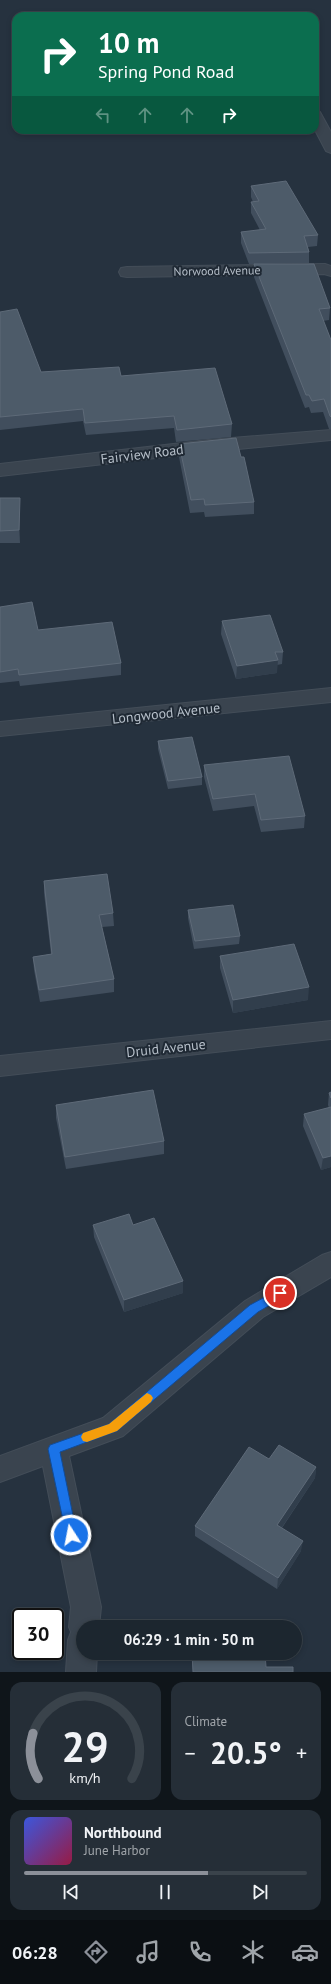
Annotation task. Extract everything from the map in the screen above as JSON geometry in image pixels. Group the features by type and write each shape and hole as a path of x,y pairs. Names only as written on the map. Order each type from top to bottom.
{"street":[{"path":"319,122 331,148"},
{"name":"Norwood Avenue","path":"127,272 331,271"},
{"name":"Fairview Road","path":"0,470 208,446 331,435"},
{"name":"Longwood Avenue","path":"0,729 331,695"},
{"name":"Druid Avenue","path":"0,1066 331,1030"},
{"path":"0,1469 113,1427 254,1309 331,1263"},
{"path":"54,1449 86,1607 85,1620"},
{"path":"81,1672 82,1660"}],"building":[{"path":"286,181 318,235 304,236 309,252 249,253 241,232 266,229 251,202 259,201 251,186"},
{"path":"254,264 314,264 330,308 319,309 331,340 331,417 324,399 312,401 309,395 306,395"},
{"path":"17,309 41,372 119,367 121,376 215,368 232,424 177,430 174,416 85,423 83,409 0,417 0,312"},
{"path":"236,438 241,457 244,457 254,502 205,505 204,499 191,500 179,444"},
{"path":"0,498 20,498 19,530 0,531"},
{"path":"32,602 38,630 112,622 121,663 19,675 18,669 0,672 0,607"},
{"path":"270,615 283,652 275,652 278,660 237,666 222,621"},
{"path":"192,737 202,777 168,781 158,741"},
{"path":"289,756 305,816 261,820 255,794 213,799 204,765"},
{"path":"107,874 113,913 99,915 114,979 39,990 33,957 52,954 44,881"},
{"path":"233,905 240,936 195,941 188,910"},
{"path":"294,944 309,987 233,1000 220,956"},
{"path":"153,1090 164,1141 65,1157 56,1105"},
{"path":"331,1107 331,1156 323,1158 304,1114"},
{"path":"129,1214 133,1225 154,1218 183,1281 124,1300 93,1225"},
{"path":"279,1445 316,1467 277,1525 303,1541 278,1578 195,1526 249,1447 269,1459"},
{"path":"192,1660 266,1660 266,1667 293,1667 293,1672 193,1672"}],"slow traffic":[{"path":"87,1437 113,1427 147,1398"}],"route":[{"path":"71,1535 54,1449 113,1427 254,1309 280,1293"}]}
